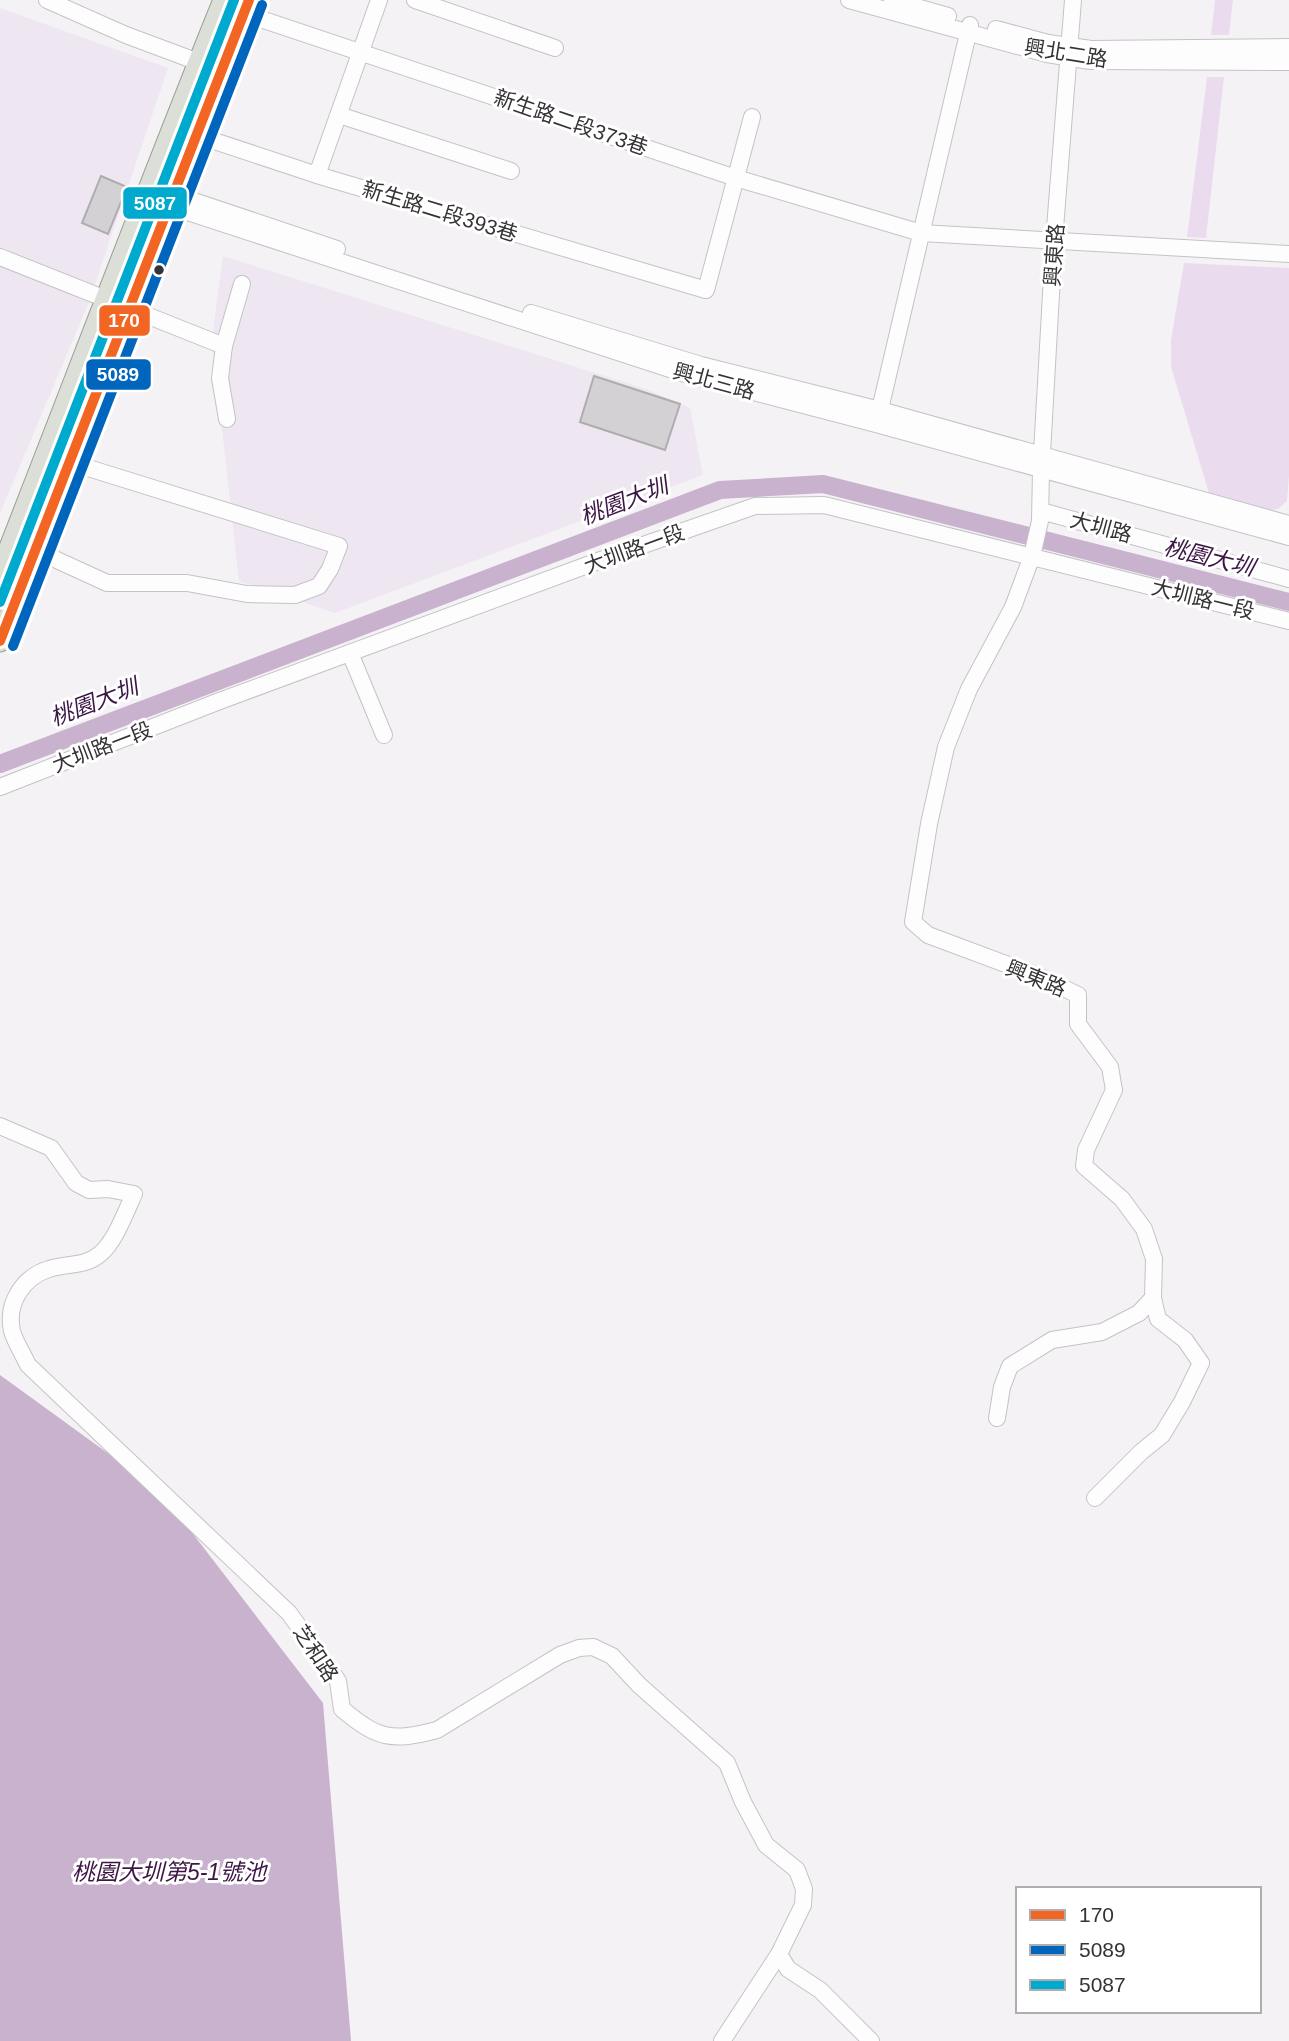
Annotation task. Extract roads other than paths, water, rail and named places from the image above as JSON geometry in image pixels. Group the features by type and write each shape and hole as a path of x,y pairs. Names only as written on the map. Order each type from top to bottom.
{"main road":[{"path":"0,573 104,300 149,194 223,3"},
{"path":"0,641 246,7"}],"street":[{"path":"47,0 126,36 222,71"},
{"path":"317,175 379,0"},
{"path":"415,0 555,48"},
{"name":"興北二路","path":"849,0 1048,43 1090,61 1289,62"},
{"name":"興北二路","path":"892,0 970,27"},
{"name":"興東路","path":"1041,516 1041,464 1054,241 1073,0"},
{"name":"新生路二段373巷","path":"223,3 246,7 360,51 736,178 921,233 1289,254"},
{"path":"878,417 970,27"},
{"name":"興北二路","path":"1068,51 1289,47"},
{"path":"339,115 511,171"},
{"path":"736,178 751,117"},
{"name":"新生路二段393巷","path":"175,128 317,175 706,290 736,178"},
{"name":"興北三路","path":"149,194 688,376 878,417 1041,464"},
{"path":"0,257 224,346"},
{"path":"227,419 220,378 224,346 242,284"},
{"path":"35,550 107,583 187,583 247,594 295,595 319,586 330,569 339,546 69,462"},
{"path":"1041,464 1289,524"},
{"path":"1041,464 1289,537"},
{"name":"大圳路一段","path":"0,787 350,653 755,506 824,505 1289,621"},
{"name":"大圳路","path":"1032,557 1041,516 1289,579"},
{"name":"興東路","path":"1032,557 1013,607 969,690 946,747 929,824 913,922 928,935 1044,978 1078,995 1078,1024 1110,1067 1114,1090 1086,1150 1084,1166 1122,1199 1144,1229 1154,1259 1153,1298 1158,1319 1185,1340 1201,1363 1162,1435 1095,1498"},
{"path":"350,653 384,735"},
{"name":"芝和路","path":"0,1126 51,1148 76,1183 89,1190 108,1189 134,1194 114,1235 101,1254 81,1264 48,1269 21,1285 13,1302 12,1330 28,1365 289,1613 338,1681 342,1709 367,1730 393,1738 421,1734 437,1730 560,1655 579,1648 593,1647 612,1657 639,1685 727,1763 743,1802 766,1845 797,1870 804,1889 803,1905 779,1954 722,2041"},
{"path":"997,1418 1002,1387 1010,1366 1052,1340 1102,1332 1139,1313 1153,1298"},
{"path":"779,1954 788,1969 820,1990 871,2041"}],"water":[{"name":"桃園大圳第5-1號池","path":"0,1375 160,1491 323,1703 351,2041 0,2041"}],"waterway":[{"name":"桃園大圳","path":"0,764 720,490 823,484 1289,602"}]}
